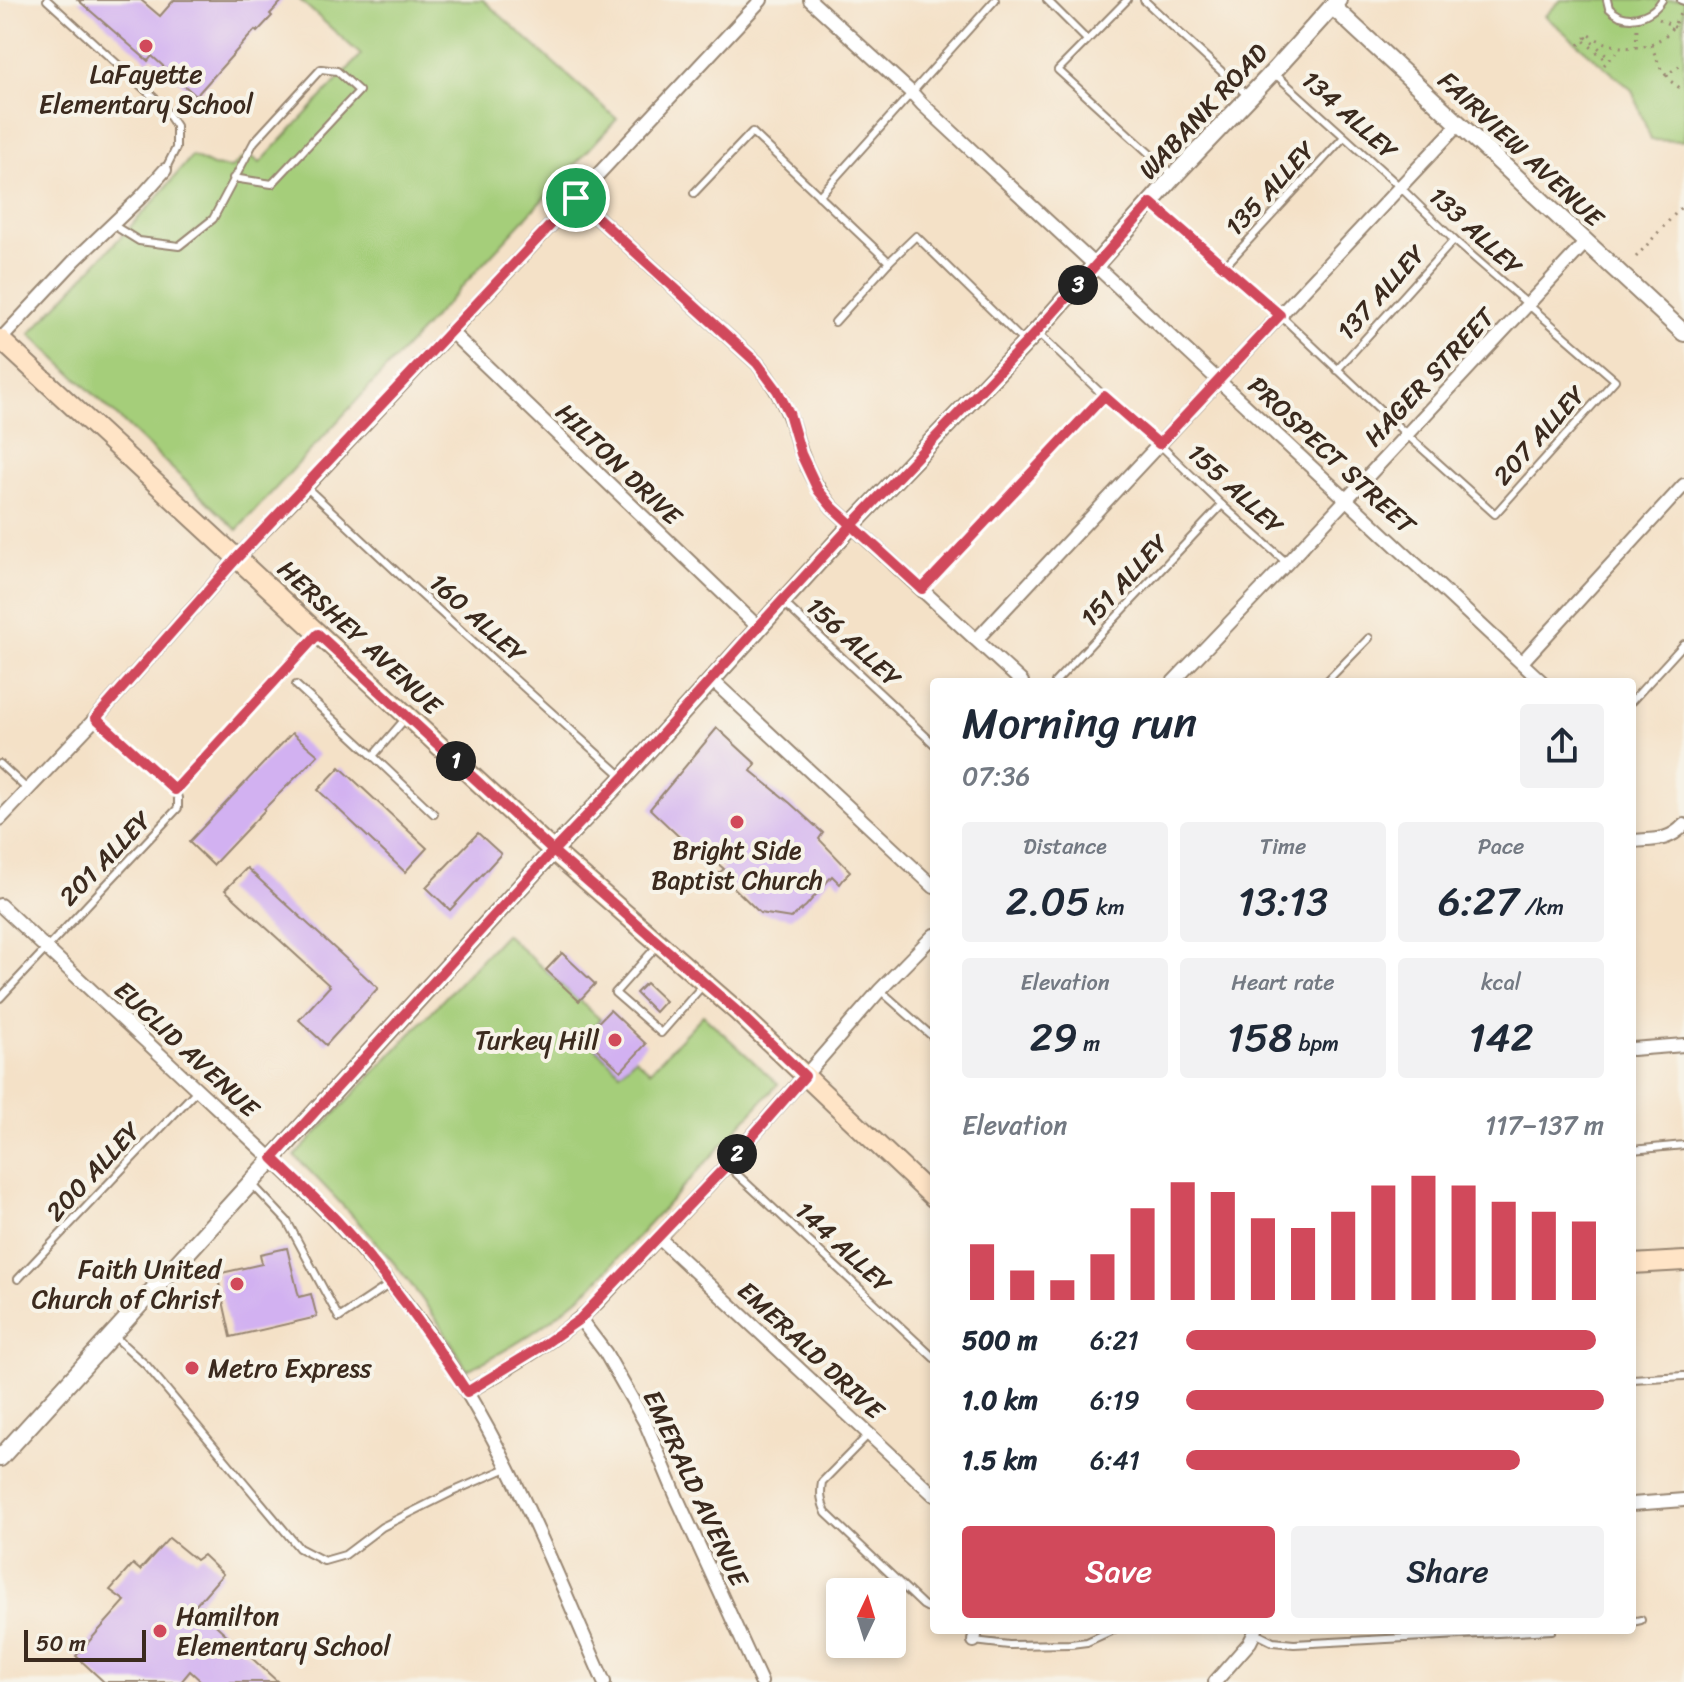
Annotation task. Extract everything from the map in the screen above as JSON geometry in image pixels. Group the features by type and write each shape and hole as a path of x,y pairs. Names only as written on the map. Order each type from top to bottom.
{"main road":[{"name":"HERSHEY AVENUE","path":"0,339 553,851 705,983 930,1194"},
{"path":"1636,1264 1684,1261"}],"street":[{"path":"0,819 96,718 237,558 761,0"},
{"name":"PROSPECT STREET","path":"810,0 1538,678"},
{"name":"WABANK ROAD","path":"0,1458 758,627 1031,337 1174,176 1273,72 1332,2"},
{"name":"FAIRVIEW AVENUE","path":"1332,2 1458,125 1684,333"},
{"path":"977,639 1458,125"},
{"path":"0,339 165,170"},
{"path":"576,198 757,363 789,413 801,454 818,490 832,507 1018,678"},
{"name":"HAGER STREET","path":"1177,678 1586,242"},
{"name":"HILTON DRIVE","path":"450,331 758,627"},
{"path":"1522,662 1684,485"},
{"path":"711,679 930,883"},
{"path":"1636,841 1667,838 1684,825"},
{"name":"EUCLID AVENUE","path":"0,905 273,1158 339,1223 391,1283 467,1392 509,1467 604,1682"},
{"path":"467,1392 580,1319 727,1165 880,990 930,939"},
{"path":"1636,1049 1684,1045"},
{"name":"EMERALD DRIVE","path":"659,1238 930,1491"},
{"name":"EMERALD AVENUE","path":"580,1319 605,1352 645,1422 761,1682"},
{"path":"1636,1504 1684,1500"},
{"path":"1215,1682 1254,1634"}],"lane":[{"path":"47,0 162,105 169,115 176,126 176,148 165,170"},
{"path":"819,196 995,0"},
{"path":"1047,0 1087,40"},
{"path":"1127,0 1058,70 1174,176"},
{"path":"1144,0 1250,97"},
{"path":"1607,0 1609,8 1622,17 1642,17 1657,8 1662,0"},
{"path":"113,225 139,241 179,246 213,219 233,178 254,142 321,69 337,71 359,91 272,184 233,178"},
{"name":"134 ALLEY","path":"1273,72 1400,187"},
{"path":"694,193 752,132 889,262 835,322"},
{"name":"135 ALLEY","path":"1225,266 1344,137"},
{"name":"133 ALLEY","path":"1400,187 1527,304"},
{"path":"1151,203 1280,315 1407,435"},
{"name":"155 ALLEY","path":"889,262 916,236 1159,444 1287,563"},
{"name":"137 ALLEY","path":"1337,370 1454,240"},
{"name":"207 ALLEY","path":"1407,435 1495,514 1615,380 1527,304"},
{"path":"922,589 1104,396"},
{"name":"160 ALLEY","path":"306,487 624,777"},
{"name":"151 ALLEY","path":"1059,678 1222,505"},
{"name":"156 ALLEY","path":"782,601 930,740"},
{"path":"96,718 175,790 318,634"},
{"path":"1330,678 1369,638"},
{"path":"1636,697 1684,644"},
{"path":"296,685 434,814"},
{"path":"373,756 407,716"},
{"path":"0,764 27,789"},
{"name":"201 ALLEY","path":"0,998 173,815 178,808 175,790"},
{"path":"659,943 615,993 661,1033 705,983"},
{"path":"880,990 930,1034"},
{"name":"200 ALLEY","path":"18,1279 198,1089"},
{"path":"1636,1150 1684,1145"},
{"name":"144 ALLEY","path":"727,1165 930,1354"},
{"path":"250,1183 287,1221 339,1318 391,1283"},
{"path":"111,1334 147,1366 299,1548 324,1561 345,1555 382,1527 509,1467"},
{"path":"1636,1379 1684,1376"},
{"path":"869,1434 822,1482 822,1504 826,1513 930,1609"},
{"path":"1636,1621 1641,1620"},
{"path":"975,1635 1009,1645 1071,1644 1087,1642 1104,1634"},
{"path":"1260,1634 1273,1642 1294,1644 1478,1634"}],"path":[{"path":"1579,45 1583,40 1604,58 1607,55 1586,37 1588,34 1621,48 1651,45 1669,33 1681,10"},
{"path":"1636,47 1636,28 1658,19 1684,32"},
{"path":"1651,45 1661,69 1669,80 1684,91"},
{"path":"1604,65 1621,48"},
{"path":"1666,75 1684,63"},
{"path":"1636,257 1684,204"}],"green space":[{"path":"300,0 483,0 617,119 237,530 30,334 158,197 192,156 212,166 231,168 243,158 251,156 260,163 361,55"},
{"path":"1561,0 1684,0 1684,141 1651,140 1632,90 1545,16"},
{"path":"505,934 600,1019 584,1037 620,1072 635,1058 650,1071 703,1015 778,1084 593,1285 533,1332 467,1370 411,1284 295,1156"}],"building":[{"path":"78,0 141,0 160,16 174,0 283,0 270,14 272,16 257,32 255,30 196,96 152,56 148,61"},
{"name":"Bright Side Baptist Church","path":"717,728 756,764 751,771 823,833 819,839 850,871 840,884 832,876 791,918 760,913 719,873 724,869 703,851 693,850 650,809"},
{"path":"292,733 318,755 213,865 189,842"},
{"path":"340,767 427,848 405,872 318,790"},
{"path":"478,833 501,854 450,910 426,887"},
{"path":"247,868 378,988 326,1045 299,1020 330,986 225,890"},
{"path":"562,953 595,984 579,1001 546,970"},
{"name":"Turkey Hill","path":"646,983 665,1001 655,1012 636,993"},
{"name":"Turkey Hill","path":"610,1010 646,1044 621,1071 584,1037"},
{"name":"Faith United Church of Christ","path":"287,1248 299,1297 311,1294 317,1317 231,1337 217,1274 262,1264 260,1254"},
{"name":"Hamilton Elementary School","path":"169,1538 196,1560 203,1555 223,1574 195,1606 278,1682 202,1682 190,1671 181,1682 104,1682 76,1656 125,1601 110,1590 133,1564 140,1570"}],"place":[{"name":"LaFayette Elementary School","path":"146,46"},
{"name":"Bright Side Baptist Church","path":"737,822"},
{"name":"Turkey Hill","path":"615,1040"},
{"name":"Faith United Church of Christ","path":"237,1284"},
{"name":"Metro Express","path":"192,1368"},
{"name":"Hamilton Elementary School","path":"160,1631"}],"route":[{"path":"576,198 237,558 96,718 175,790 318,634 553,851 273,1158 339,1223 391,1283 467,1392 580,1319 727,1165 805,1076 738,1012 553,851 852,525 1036,332 1151,203 1280,315 1159,444 1104,396 922,589 852,525 832,507 818,490 801,454 789,413 757,363 576,198"}]}
